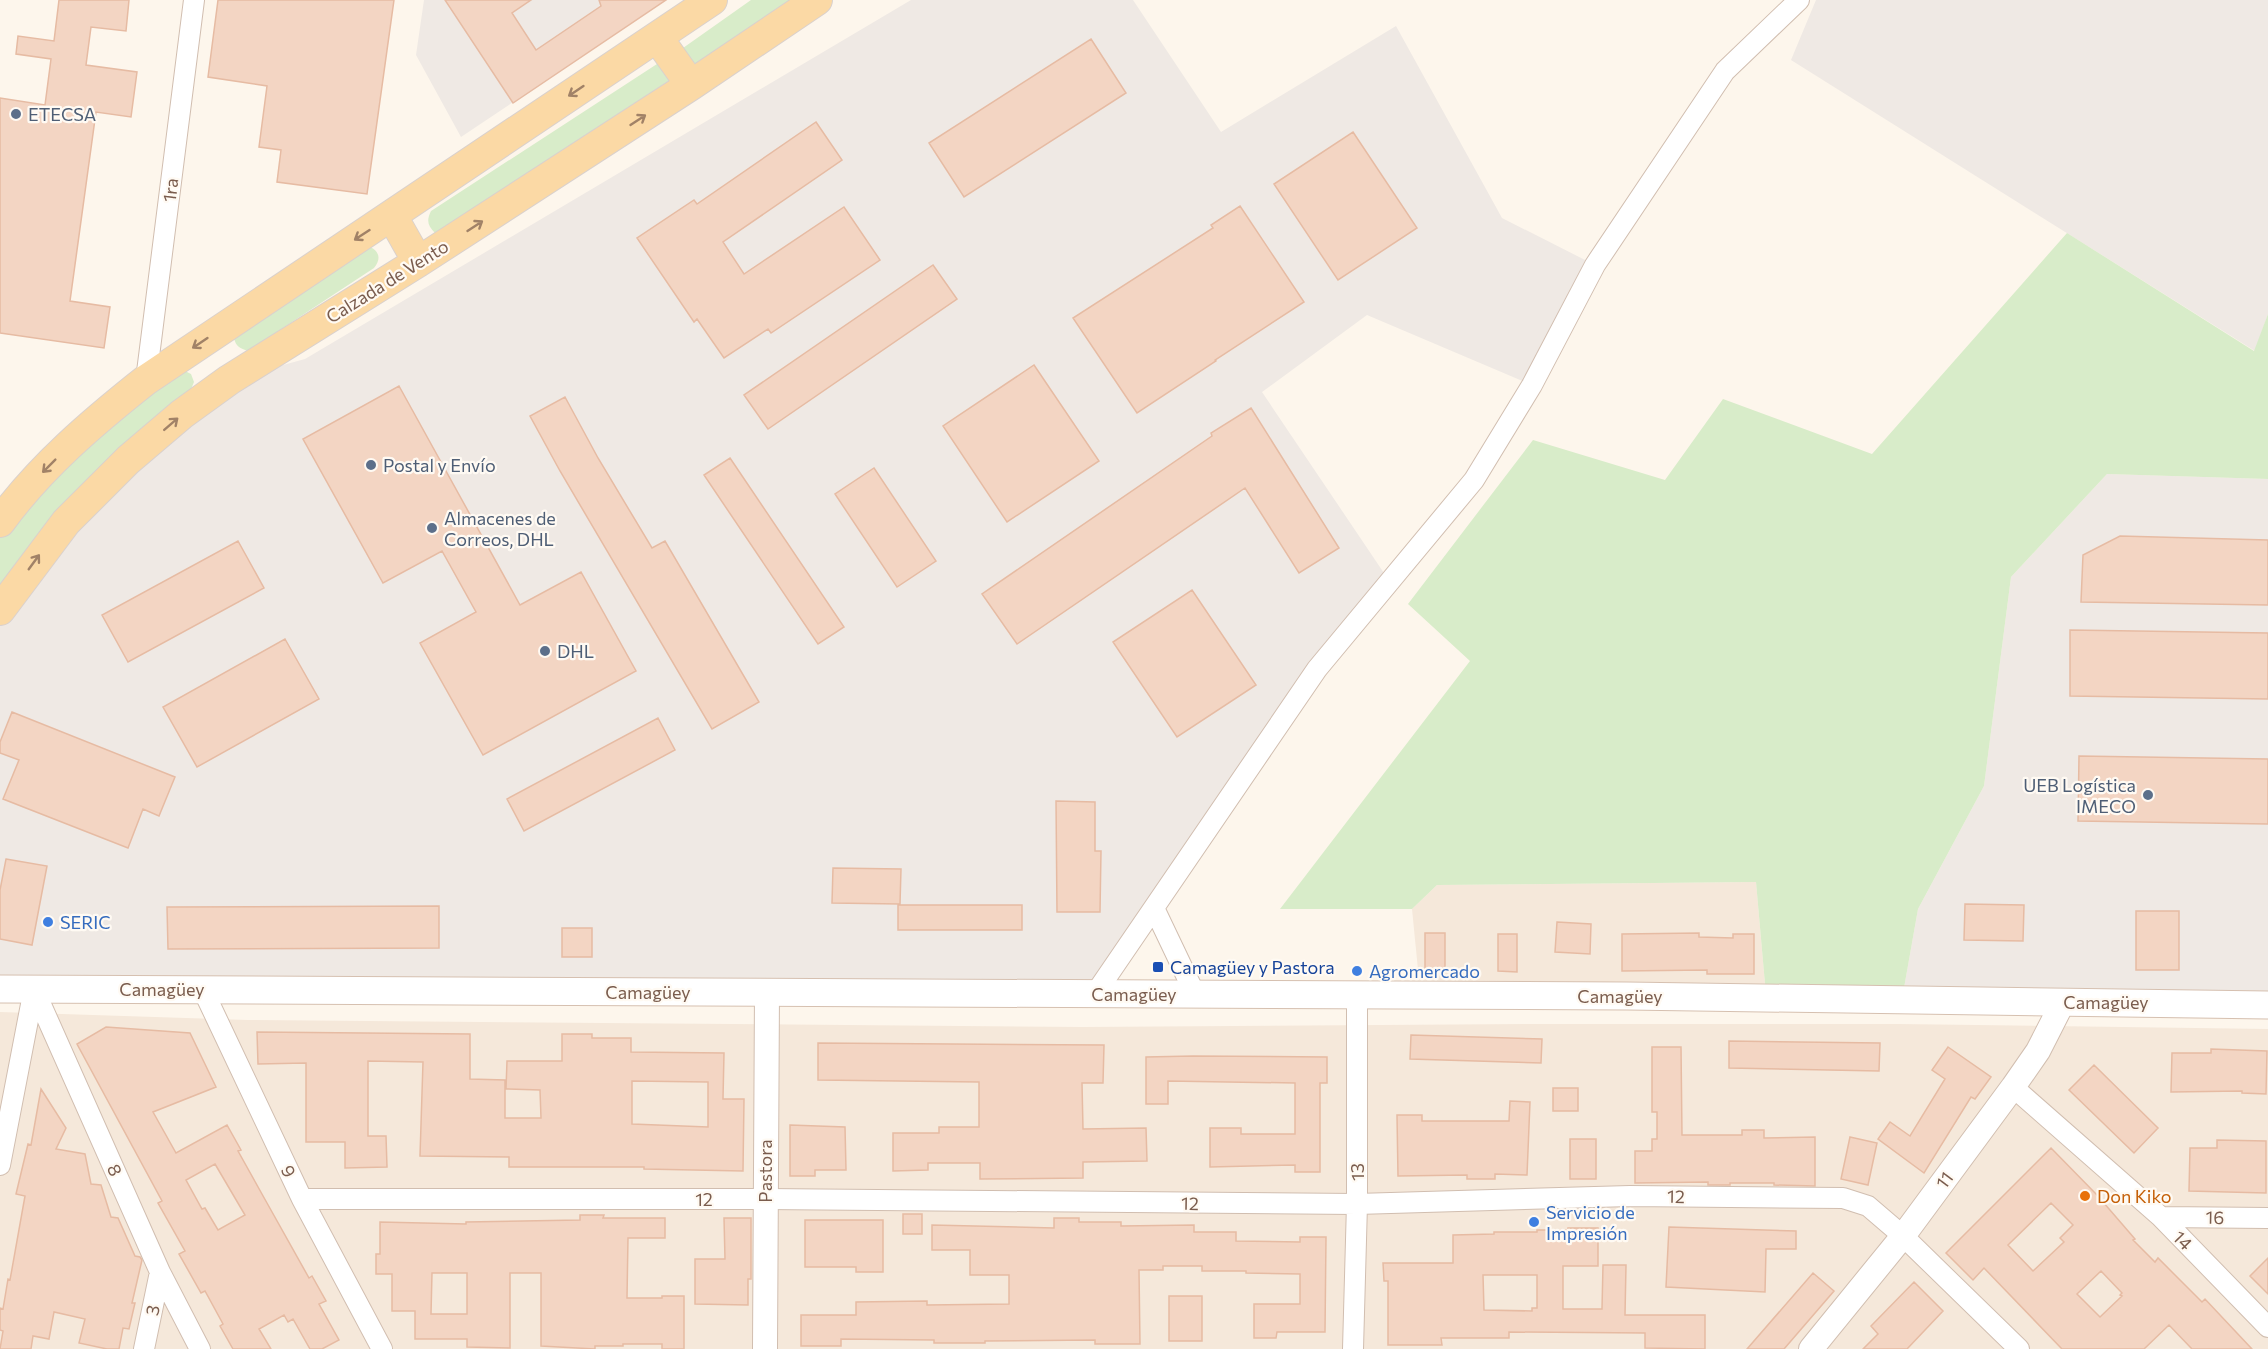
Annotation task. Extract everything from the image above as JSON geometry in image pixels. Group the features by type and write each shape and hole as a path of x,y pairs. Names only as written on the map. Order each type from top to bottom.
{"main road":[{"path":"0,522 21,493 67,448 146,380 712,0"},
{"name":"Calzada de Vento","path":"0,610 66,522 128,460 182,414 229,380 418,262 691,85 817,0"},
{"path":"657,37 691,85"},
{"path":"392,216 418,262"},
{"name":"Camagüey","path":"0,989 1627,996 2268,1005"}],"street":[{"name":"1ra","path":"146,380 194,0"},
{"path":"1095,994 1317,669 1474,480 1532,385 1595,265 1725,71 1798,0"},
{"path":"1154,908 1195,994"},
{"path":"0,1165 34,989"},
{"name":"8","path":"34,989 160,1272 200,1349"},
{"name":"9","path":"203,990 302,1199 382,1349"},
{"name":"Pastora","path":"765,1349 767,992"},
{"name":"13","path":"1353,1349 1357,1204 1357,995"},
{"name":"11","path":"1811,1349 1903,1236 2013,1087 2038,1052 2063,1002"},
{"name":"14","path":"2013,1087 2161,1217 2268,1327"},
{"name":"12","path":"302,1199 765,1199 1357,1204 1630,1196 1843,1198 1868,1206 1903,1236 2019,1349"},
{"name":"16","path":"2161,1217 2268,1218"},
{"name":"3","path":"144,1349 160,1272"}],"shaded area":[{"path":"424,0 666,0 461,137 416,55"},
{"path":"911,0 1133,0 1221,132 1396,26 1502,218 1595,265 1532,385 1367,315 1262,392 1390,582 1095,994 0,989 0,610 26,574 229,380 305,359"},
{"path":"1816,0 2268,0 2268,314 2255,351 1791,60"},
{"path":"2107,474 2268,479 2268,994 1904,988 1918,909 1984,786 2011,577"},
{"path":"1756,882 1765,984 1419,980 1412,909 1437,885"},
{"path":"0,1012 248,1020 1083,1027 1899,1024 2268,1029 2268,1349 0,1349"}],"green space":[{"path":"751,0 795,0 696,67 681,54 683,48"},
{"path":"657,64 664,65 670,80 435,233 431,228 428,221 431,211"},
{"path":"2067,233 2254,351 2268,314 2268,479 2107,474 2011,577 1984,786 1918,909 1904,988 1765,984 1756,882 1437,885 1412,909 1280,909 1470,661 1408,604 1533,440 1665,480 1723,399 1872,454"},
{"path":"363,245 372,248 377,253 378,260 374,268 248,351 237,345 234,338"},
{"path":"185,371 191,374 194,382 189,394 26,552 0,584 0,536 122,412"}],"building":[{"path":"59,0 129,0 126,31 91,27 86,65 137,72 131,117 96,112 70,301 110,307 104,348 0,333 0,98 45,105 51,59 16,54 18,36 54,41"},
{"path":"218,0 394,0 367,194 277,182 281,150 259,147 267,86 208,77"},
{"path":"445,0 531,0 512,13 536,50 601,6 599,0 666,0 513,103"},
{"path":"1091,39 1126,93 964,197 929,143"},
{"path":"816,122 842,160 723,242 744,274 844,207 880,260 771,333 768,329 724,358 697,319 694,322 637,238 694,200 697,204"},
{"path":"1353,132 1417,228 1338,280 1274,184"},
{"path":"1240,206 1304,302 1137,413 1073,318 1213,228 1211,225"},
{"path":"933,265 957,299 768,429 744,395"},
{"path":"1034,365 1099,461 1007,522 943,426"},
{"path":"399,386 520,605 581,572 636,671 483,755 420,643 476,612 442,551 383,583 303,439"},
{"path":"565,397 598,458 652,548 665,541 759,702 712,729 530,416"},
{"path":"1251,408 1339,548 1299,573 1245,488 1017,644 982,594 1212,436 1211,433"},
{"path":"730,458 844,627 818,644 704,475"},
{"path":"874,468 936,561 897,587 835,494"},
{"path":"2120,536 2268,540 2268,605 2081,602 2083,555"},
{"path":"238,541 264,588 128,662 102,615"},
{"path":"1192,590 1256,685 1177,737 1113,642"},
{"path":"2070,630 2268,633 2268,699 2070,696"},
{"path":"285,639 319,699 197,767 163,707"},
{"path":"12,712 175,777 159,816 143,809 128,848 3,799 19,760 0,753 0,742"},
{"path":"658,718 675,750 524,831 507,799"},
{"path":"2079,756 2268,759 2268,824 2078,821"},
{"path":"1056,801 1095,802 1095,851 1101,851 1100,912 1057,912"},
{"path":"6,859 47,866 32,945 0,939 0,890"},
{"path":"833,868 901,869 900,904 832,903"},
{"path":"1965,904 2024,905 2023,941 1964,940"},
{"path":"898,905 1022,905 1022,930 898,930"},
{"path":"439,906 439,948 168,949 167,907"},
{"path":"2136,911 2179,911 2179,970 2136,970"},
{"path":"1557,922 1591,924 1590,954 1555,952"},
{"path":"562,928 592,928 592,957 562,957"},
{"path":"1425,933 1445,933 1445,970 1425,970"},
{"path":"1699,933 1699,937 1733,938 1733,934 1754,934 1754,974 1707,974 1707,970 1622,971 1622,934"},
{"path":"1498,934 1517,934 1517,972 1498,971"},
{"path":"106,1027 190,1033 216,1087 153,1112 176,1153 227,1125 241,1150 238,1151 309,1278 312,1276 326,1301 319,1304 339,1340 322,1349 310,1349 293,1319 288,1322 284,1315 259,1329 271,1349 233,1349 220,1326 223,1324 205,1291 201,1293 179,1254 185,1251 158,1203 162,1201 77,1044","holes":["215,1164 245,1215 218,1230 205,1208 202,1209 186,1180"]},
{"path":"257,1032 470,1034 470,1079 505,1080 505,1118 541,1118 540,1090 506,1089 507,1061 562,1061 562,1034 592,1034 592,1038 631,1038 631,1052 724,1053 723,1099 744,1099 743,1171 644,1169 644,1167 509,1167 509,1157 420,1156 423,1062 368,1061 368,1136 386,1136 387,1167 345,1168 345,1142 306,1142 306,1063 258,1064","holes":["632,1081 708,1082 708,1127 632,1124"]},
{"path":"1411,1035 1542,1039 1541,1063 1410,1059"},
{"path":"1729,1041 1880,1043 1879,1071 1729,1068"},
{"path":"818,1043 1104,1045 1103,1083 1082,1083 1083,1129 1146,1128 1147,1161 1083,1162 1083,1178 980,1179 980,1163 928,1163 928,1170 893,1171 893,1133 939,1133 939,1127 979,1127 979,1082 818,1080"},
{"path":"1652,1047 1681,1047 1682,1135 1742,1135 1742,1130 1764,1130 1764,1138 1815,1137 1815,1186 1774,1185 1774,1183 1708,1185 1708,1182 1635,1183 1635,1151 1652,1151 1652,1139 1657,1139 1657,1112 1652,1112"},
{"path":"1948,1047 1991,1077 1975,1099 1971,1097 1924,1173 1878,1139 1890,1122 1910,1136 1945,1079 1932,1070"},
{"path":"2211,1049 2267,1051 2266,1094 2242,1093 2242,1091 2171,1092 2172,1053 2211,1053"},
{"path":"1146,1057 1327,1057 1327,1083 1320,1083 1320,1172 1295,1172 1295,1165 1210,1167 1210,1128 1241,1128 1241,1134 1295,1134 1295,1083 1168,1081 1168,1104 1146,1104"},
{"path":"2094,1065 2158,1128 2134,1153 2069,1090"},
{"path":"1553,1088 1578,1088 1578,1111 1553,1111"},
{"path":"41,1089 66,1128 56,1149 85,1154 91,1184 101,1185 111,1217 118,1218 135,1256 142,1260 132,1303 135,1303 129,1329 123,1328 119,1349 79,1343 85,1319 54,1312 49,1339 33,1336 31,1349 0,1349 3,1331 0,1330 0,1308 3,1309 8,1279 10,1280 25,1196 16,1194 28,1144 31,1145"},
{"path":"1510,1101 1530,1102 1527,1175 1495,1174 1495,1179 1467,1179 1467,1175 1398,1176 1397,1115 1422,1115 1422,1121 1509,1121"},
{"path":"790,1125 845,1127 846,1170 815,1170 815,1176 790,1176"},
{"path":"1850,1137 1877,1143 1868,1185 1841,1179"},
{"path":"1570,1139 1596,1139 1596,1179 1570,1179"},
{"path":"2217,1140 2266,1141 2266,1193 2189,1191 2190,1148 2217,1148"},
{"path":"2051,1148 2097,1195 2135,1239 2133,1240 2155,1262 2158,1258 2202,1302 2205,1299 2252,1349 2192,1349 2169,1325 2144,1349 2062,1349 1984,1268 1973,1280 1946,1253","holes":["2051,1203 2073,1225 2060,1238 2064,1242 2033,1271 2008,1245","2101,1271 2122,1293 2120,1295 2122,1296 2100,1317 2077,1294"]},
{"path":"903,1214 922,1214 922,1234 903,1234"},
{"path":"580,1215 604,1215 603,1218 665,1218 665,1238 628,1238 627,1298 684,1296 684,1349 662,1349 662,1344 595,1346 595,1349 541,1346 541,1273 510,1273 510,1348 467,1347 467,1339 415,1339 415,1311 392,1311 392,1274 376,1274 376,1254 380,1254 380,1222 466,1224 466,1222 580,1220","holes":["432,1273 467,1273 467,1314 431,1314"]},
{"path":"724,1218 751,1218 751,1279 748,1279 748,1305 695,1304 695,1259 725,1259"},
{"path":"1054,1218 1079,1218 1079,1222 1121,1222 1121,1226 1194,1225 1194,1232 1236,1232 1236,1241 1300,1242 1300,1237 1326,1237 1325,1332 1277,1332 1276,1338 1254,1338 1254,1304 1300,1304 1300,1274 1202,1271 1202,1266 1163,1266 1163,1270 1139,1270 1140,1344 1095,1344 1095,1340 934,1343 934,1340 841,1339 841,1346 801,1346 801,1315 856,1315 856,1302 927,1301 927,1305 1009,1304 1009,1275 970,1275 970,1250 932,1250 932,1225 1054,1228"},
{"path":"805,1220 883,1220 883,1272 856,1272 856,1267 805,1267"},
{"path":"1669,1227 1796,1231 1796,1249 1766,1249 1765,1292 1666,1287"},
{"path":"1568,1228 1598,1228 1598,1266 1563,1266 1563,1309 1602,1309 1603,1265 1626,1265 1625,1315 1705,1315 1705,1349 1645,1348 1645,1333 1509,1332 1509,1338 1441,1338 1442,1345 1388,1345 1388,1281 1384,1281 1383,1263 1453,1263 1453,1235 1568,1230","holes":["1483,1275 1537,1275 1537,1308 1532,1308 1532,1311 1484,1310"]},
{"path":"2268,1258 2268,1294 2250,1276"},
{"path":"1813,1273 1834,1291 1784,1349 1747,1349"},
{"path":"1914,1282 1943,1311 1907,1349 1863,1349 1878,1334 1871,1326"},
{"path":"1169,1296 1202,1296 1202,1341 1169,1341"}],"place":[{"name":"ETECSA","path":"16,114"},
{"name":"Postal y Envío","path":"371,465"},
{"name":"Almacenes de Correos, DHL","path":"432,528"},
{"name":"DHL","path":"545,651"},
{"name":"UEB Logística IMECO","path":"2148,795"},
{"name":"SERIC","path":"48,922"},
{"name":"Camagüey y Pastora","path":"1158,967"},
{"name":"Agromercado","path":"1357,971"},
{"name":"Don Kiko","path":"2085,1196"},
{"name":"Servicio de Impresión","path":"1534,1222"}]}
